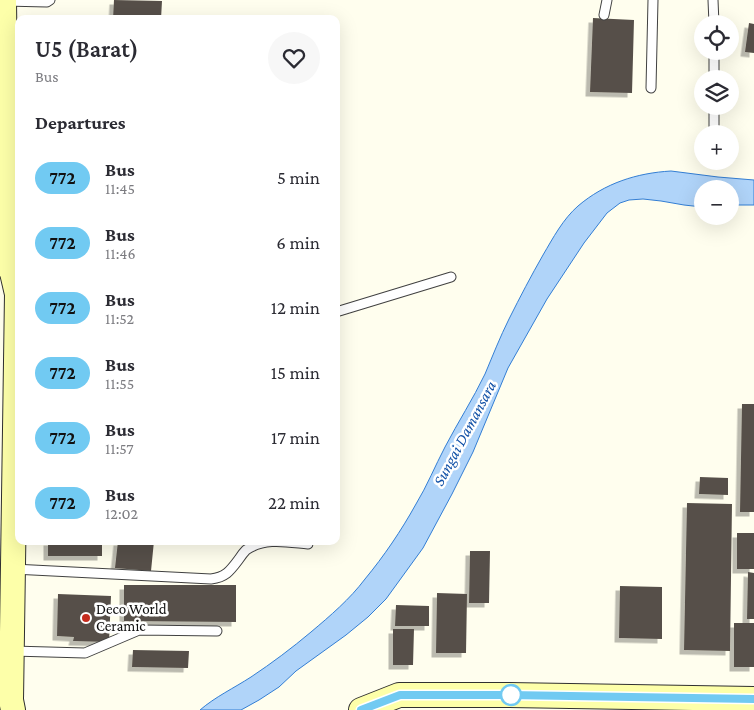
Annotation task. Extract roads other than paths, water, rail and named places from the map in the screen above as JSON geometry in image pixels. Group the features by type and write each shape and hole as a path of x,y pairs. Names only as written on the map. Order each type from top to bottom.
{"street":[{"path":"4,0 13,224 7,251 15,330"},
{"path":"13,710 7,514 15,480"},
{"path":"361,710 400,695 599,700 754,699"}],"lane":[{"path":"4,0 47,2 50,0"},
{"path":"604,14 607,0"},
{"path":"651,88 653,0"},
{"path":"714,0 714,15"},
{"path":"340,311 451,277"},
{"path":"9,562 211,579 220,578 226,574 245,551 255,545"},
{"path":"12,651 85,653 139,630 216,631"}],"water":[{"name":"Sungai Damansara","path":"671,171 754,180 754,205 739,205 739,180 694,180 694,206 643,199 629,200 620,203 607,213 584,243 547,299 508,368 473,452 452,494 423,548 386,599 346,635 296,671 279,687 259,700 241,710 200,710 289,650 332,613 359,586 398,534 420,497 485,374 526,287 559,229 578,206 599,191 634,177"}],"place":[{"name":"Deco World Ceramic","path":"86,618"}]}
